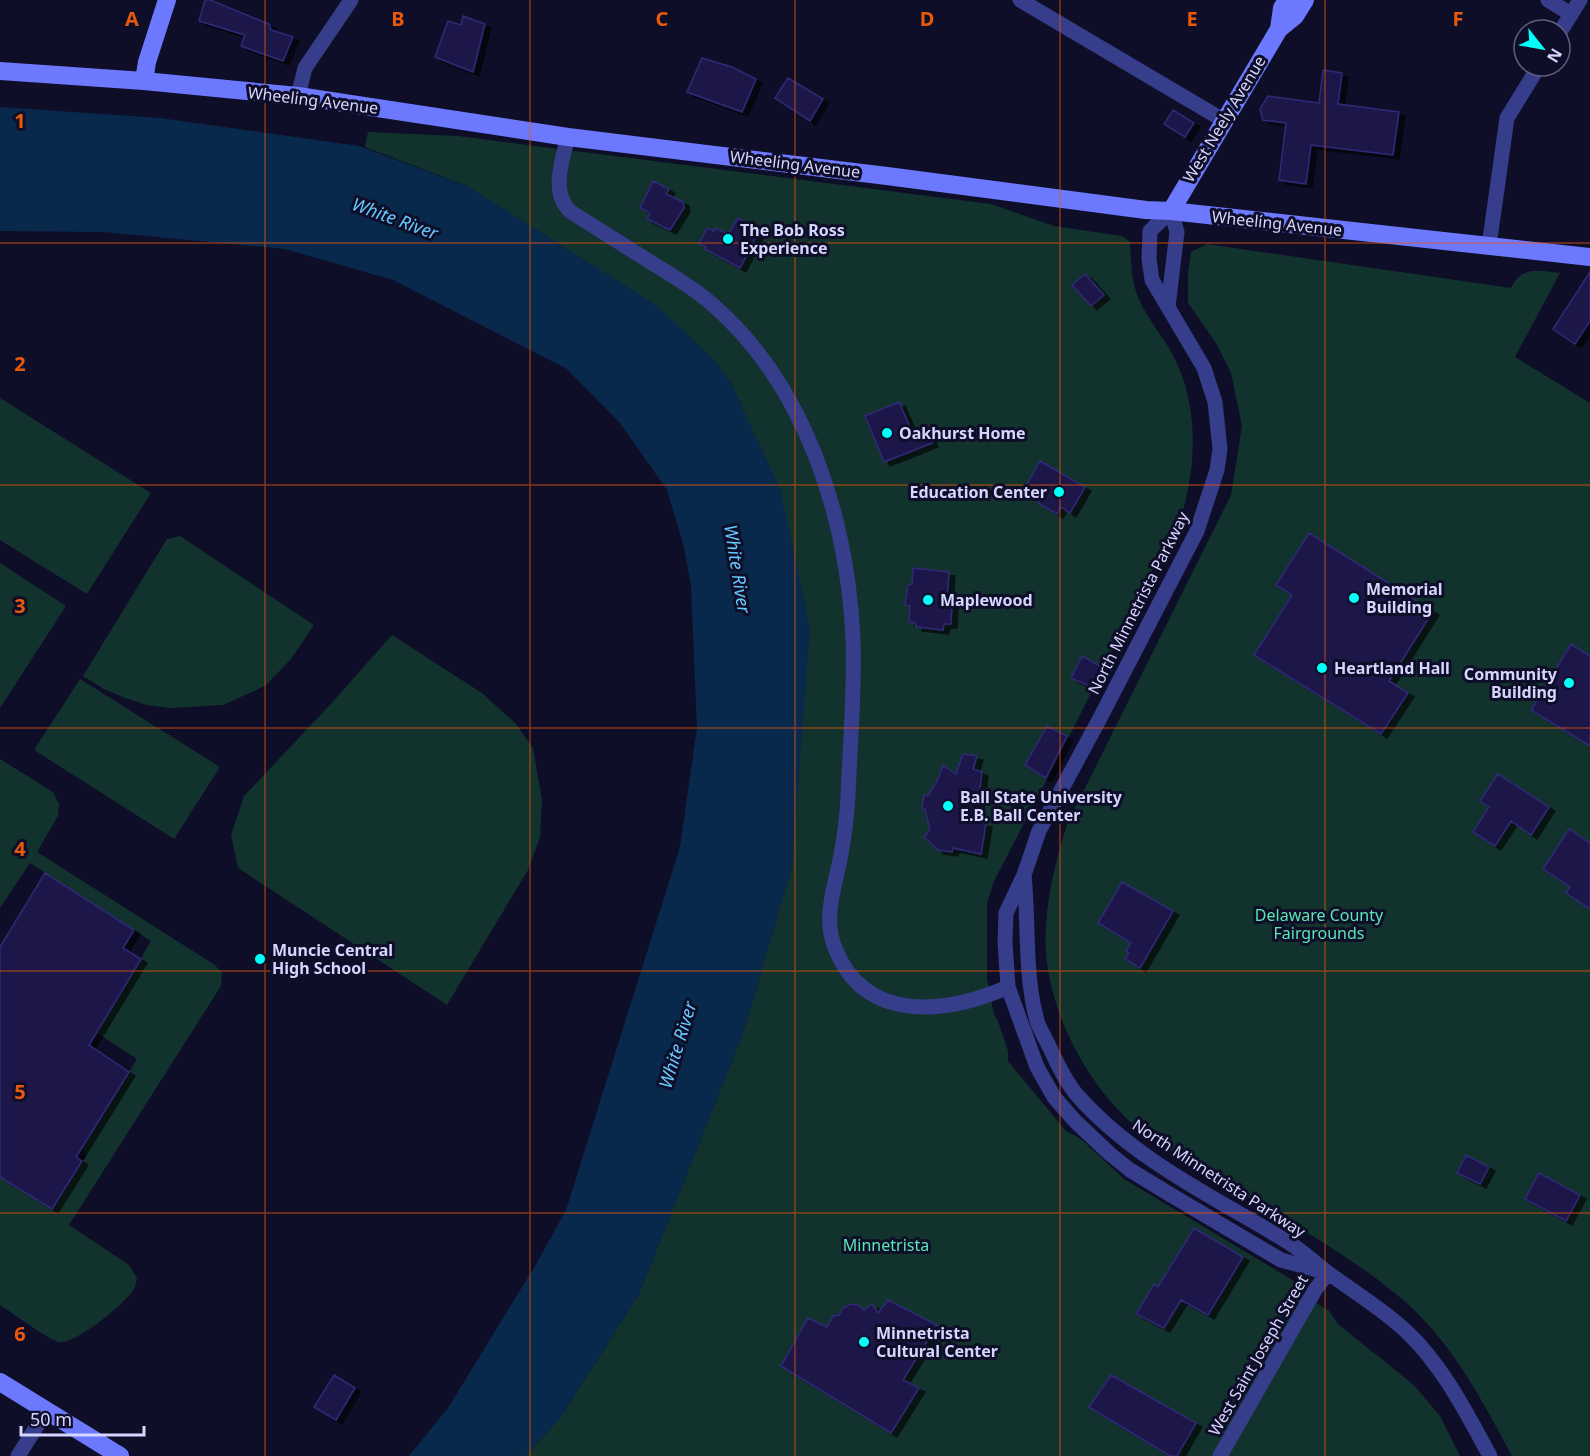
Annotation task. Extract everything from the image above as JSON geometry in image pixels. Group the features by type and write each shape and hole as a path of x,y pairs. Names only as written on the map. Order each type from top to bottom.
{"main road":[{"path":"144,81 147,62 167,0"},
{"name":"West Neely Avenue","path":"1279,29 1282,8 1287,0"},
{"name":"West Neely Avenue","path":"1171,211 1279,29 1296,16 1305,0"},
{"name":"Wheeling Avenue","path":"0,71 144,81 298,96 568,137 1146,210 1590,256"},
{"path":"0,1382 120,1456"}],"street":[{"path":"298,96 305,68 351,0"},
{"path":"1020,0 1223,120"},
{"path":"1548,0 1571,14"},
{"path":"1569,18 1580,0"},
{"path":"1489,246 1507,118 1532,78"},
{"path":"568,137 560,177 563,205 690,286 732,322 757,350 786,394 815,458 827,492 840,542 853,639 848,803 829,915 831,934 843,963 856,981 876,996 899,1006 923,1008 952,1005 1008,987"},
{"path":"1168,307 1177,232 1171,211"},
{"name":"North Minnetrista Parkway","path":"1171,211 1150,231 1149,259 1152,280 1204,369 1215,402 1220,449 1217,470 1197,531 1039,831 1024,875 1006,914 1008,987 1037,1067 1054,1097 1075,1121 1110,1154 1130,1170 1281,1260 1328,1273"},
{"name":"North Minnetrista Parkway","path":"1024,875 1032,993 1038,1024 1054,1058 1076,1093 1116,1133 1136,1148 1181,1179 1292,1244 1386,1314 1424,1350 1440,1372 1490,1456"},
{"name":"West Saint Joseph Street","path":"1220,1456 1315,1290 1328,1273"},
{"path":"18,1456 47,1410"}],"green space":[{"name":"Minnetrista","path":"368,132 458,136 991,204 1054,226 1122,236 1130,242 1133,277 1138,297 1175,359 1189,402 1193,437 1188,490 1184,507 994,881 987,903 987,979 994,1015 1008,1051 1008,1061 1066,1131 1081,1139 1124,1179 1294,1281 1298,1291 1329,1311 1339,1325 1414,1385 1440,1416 1460,1456 525,1456 560,1418 639,1294 744,1030 792,866 781,492 730,382 712,358 655,305 467,186 365,147"},
{"name":"Delaware County Fairgrounds","path":"1207,244 1511,288 1520,276 1532,271 1560,273 1515,357 1590,403 1590,1456 1512,1456 1462,1369 1433,1330 1416,1312 1375,1277 1326,1244 1149,1137 1106,1096 1072,1044 1060,1015 1051,985 1046,955 1046,926 1056,862 1067,824 1231,495 1242,426 1231,373 1216,343 1188,303 1191,252"},
{"path":"0,398 151,493 87,594 0,540"},
{"path":"180,536 314,625 291,659 265,686 223,705 170,708 147,705 104,689 83,676 167,539"},
{"path":"0,563 66,606 0,708"},
{"path":"392,635 482,693 515,723 533,748 542,800 540,837 528,870 447,1005 238,868 231,835 244,796"},
{"path":"80,679 220,767 174,839 34,750"},
{"path":"0,759 53,792 59,804 58,816 37,852 215,965 222,973 221,986 69,1225 129,1265 137,1278 135,1287 122,1302 88,1330 77,1337 59,1342 0,1305 0,1177 52,1209 87,1155 80,1150 137,1059 97,1033 151,941 30,863 0,908"}],"water":[{"name":"White River","path":"0,107 160,118 359,146 467,186 656,305 712,358 730,381 781,492 810,628 792,866 744,1030 639,1294 560,1418 525,1456 409,1456 448,1408 538,1261 566,1210 680,847 697,728 691,586 684,547 667,490 620,423 567,369 393,280 285,249 103,232 0,231"}],"building":[{"path":"205,0 269,24 271,30 293,37 283,61 241,46 245,35 199,21"},
{"path":"463,16 485,24 473,72 435,57 448,21 461,25"},
{"path":"702,58 732,67 756,79 742,112 687,92"},
{"path":"1323,70 1342,73 1338,104 1399,112 1393,155 1311,145 1306,184 1279,180 1286,123 1263,120 1260,109 1268,96 1319,103"},
{"path":"788,78 823,99 810,121 775,98"},
{"path":"1173,110 1194,123 1185,137 1164,124"},
{"path":"653,181 669,189 666,194 683,202 684,208 670,230 647,219 650,213 640,208"},
{"name":"The Bob Ross Experience","path":"738,218 749,224 746,230 757,235 740,268 699,244 707,228 714,231 716,228 728,234"},
{"path":"1590,272 1590,321 1575,344 1553,329"},
{"path":"1085,274 1104,295 1091,306 1072,285"},
{"name":"Oakhurst Home","path":"899,402 913,434 926,429 932,443 884,462 865,416"},
{"name":"Education Center","path":"1040,461 1085,487 1070,513 1061,507 1057,514 1038,503 1043,496 1026,486"},
{"path":"1309,533 1433,611 1389,681 1408,693 1381,734 1254,655 1292,595 1276,585"},
{"name":"Maplewood","path":"913,568 949,572 947,599 952,601 951,624 944,624 943,630 916,627 916,623 909,622 910,606 905,605 908,585 912,584"},
{"name":"Community Building","path":"1571,644 1590,656 1590,746 1531,710"},
{"path":"1082,656 1102,667 1091,687 1071,678"},
{"path":"1047,726 1067,736 1046,778 1025,765"},
{"name":"Ball State University E.B. Ball Center","path":"963,754 977,756 973,769 982,772 976,821 986,823 981,854 953,848 952,852 938,850 924,837 930,830 925,809 922,809 924,795 928,796 943,765 956,774"},
{"path":"1498,774 1549,807 1531,835 1511,821 1495,846 1473,832 1489,807 1480,801"},
{"path":"1569,829 1590,843 1590,909 1566,893 1570,887 1543,869"},
{"path":"45,873 134,930 123,948 141,959 89,1045 129,1072 76,1157 82,1161 52,1209 0,1177 0,947"},
{"path":"1122,882 1173,911 1140,968 1125,959 1129,953 1126,951 1131,943 1098,923"},
{"path":"1466,1155 1489,1167 1480,1184 1457,1173"},
{"path":"1539,1173 1580,1195 1566,1221 1525,1199"},
{"path":"1194,1228 1243,1257 1208,1315 1181,1300 1164,1328 1136,1314 1154,1284 1158,1287"},
{"name":"Minnetrista Cultural Center","path":"888,1300 937,1325 903,1380 919,1388 891,1433 781,1366 808,1318 827,1327 833,1316 839,1315 843,1308 851,1304 858,1305 864,1310 872,1304 878,1313"},
{"path":"334,1375 355,1388 336,1420 314,1407"},
{"path":"1111,1375 1196,1423 1177,1456 1170,1456 1089,1407"}],"place":[{"name":"The Bob Ross Experience","path":"728,239"},
{"name":"Oakhurst Home","path":"887,433"},
{"name":"Education Center","path":"1059,492"},
{"name":"Memorial Building","path":"1354,598"},
{"name":"Maplewood","path":"928,600"},
{"name":"Heartland Hall","path":"1322,668"},
{"name":"Community Building","path":"1569,683"},
{"name":"Ball State University E.B. Ball Center","path":"948,806"},
{"name":"Muncie Central High School","path":"260,959"},
{"name":"Minnetrista Cultural Center","path":"864,1342"}]}
